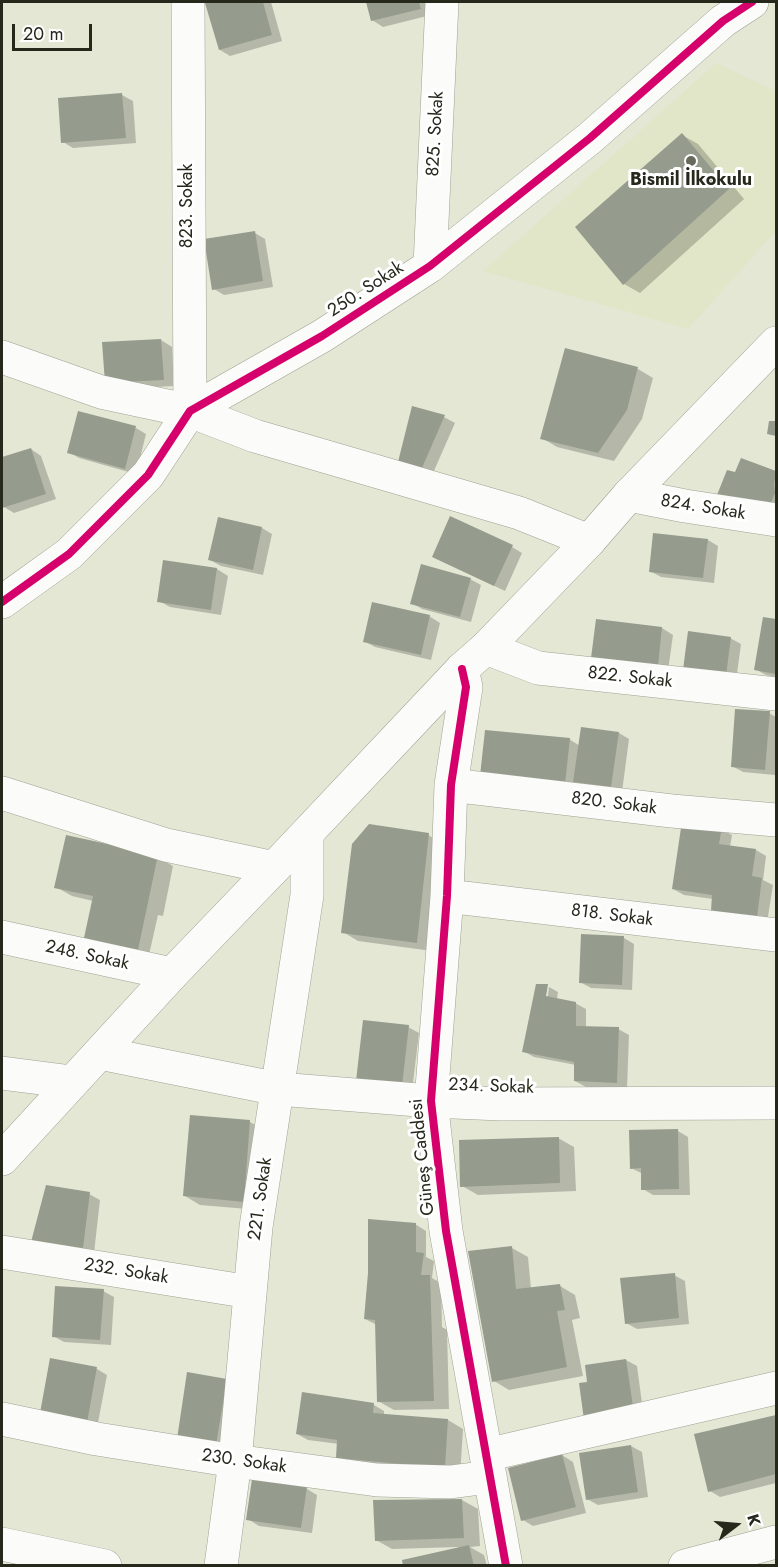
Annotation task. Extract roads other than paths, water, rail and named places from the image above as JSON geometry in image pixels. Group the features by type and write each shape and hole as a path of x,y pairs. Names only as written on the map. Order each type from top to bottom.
{"street":[{"name":"823. Sokak","path":"188,2 190,411"},
{"name":"825. Sokak","path":"430,266 442,2"},
{"name":"250. Sokak","path":"2,602 69,554 148,475 190,411 322,336 430,266 590,138 723,21 752,2"},
{"path":"2,1159 172,974 777,343"},
{"path":"2,357 101,392 190,411 255,436 519,513 589,541"},
{"name":"824. Sokak","path":"629,495 777,520"},
{"name":"822. Sokak","path":"474,659 777,694"},
{"name":"Güneş Caddesi","path":"474,659 466,687 451,785 447,896 431,1101 446,1231 506,1566"},
{"name":"820. Sokak","path":"451,785 672,811 777,820"},
{"path":"2,793 166,845 274,868"},
{"name":"221. Sokak","path":"221,1566 234,1461 256,1227 307,895 307,834"},
{"name":"818. Sokak","path":"447,896 777,935"},
{"name":"248. Sokak","path":"2,938 172,974"},
{"name":"234. Sokak","path":"100,1053 278,1089 431,1101 501,1104 777,1103"},
{"path":"2,1073 72,1082"},
{"name":"232. Sokak","path":"2,1252 250,1292"},
{"name":"230. Sokak","path":"2,1419 97,1439 234,1461 377,1480 450,1482 487,1466 777,1388"},
{"path":"685,1566 777,1542"},
{"path":"2,1544 105,1566"}],"place":[{"name":"Bismil İlkokulu","path":"691,161"}]}
